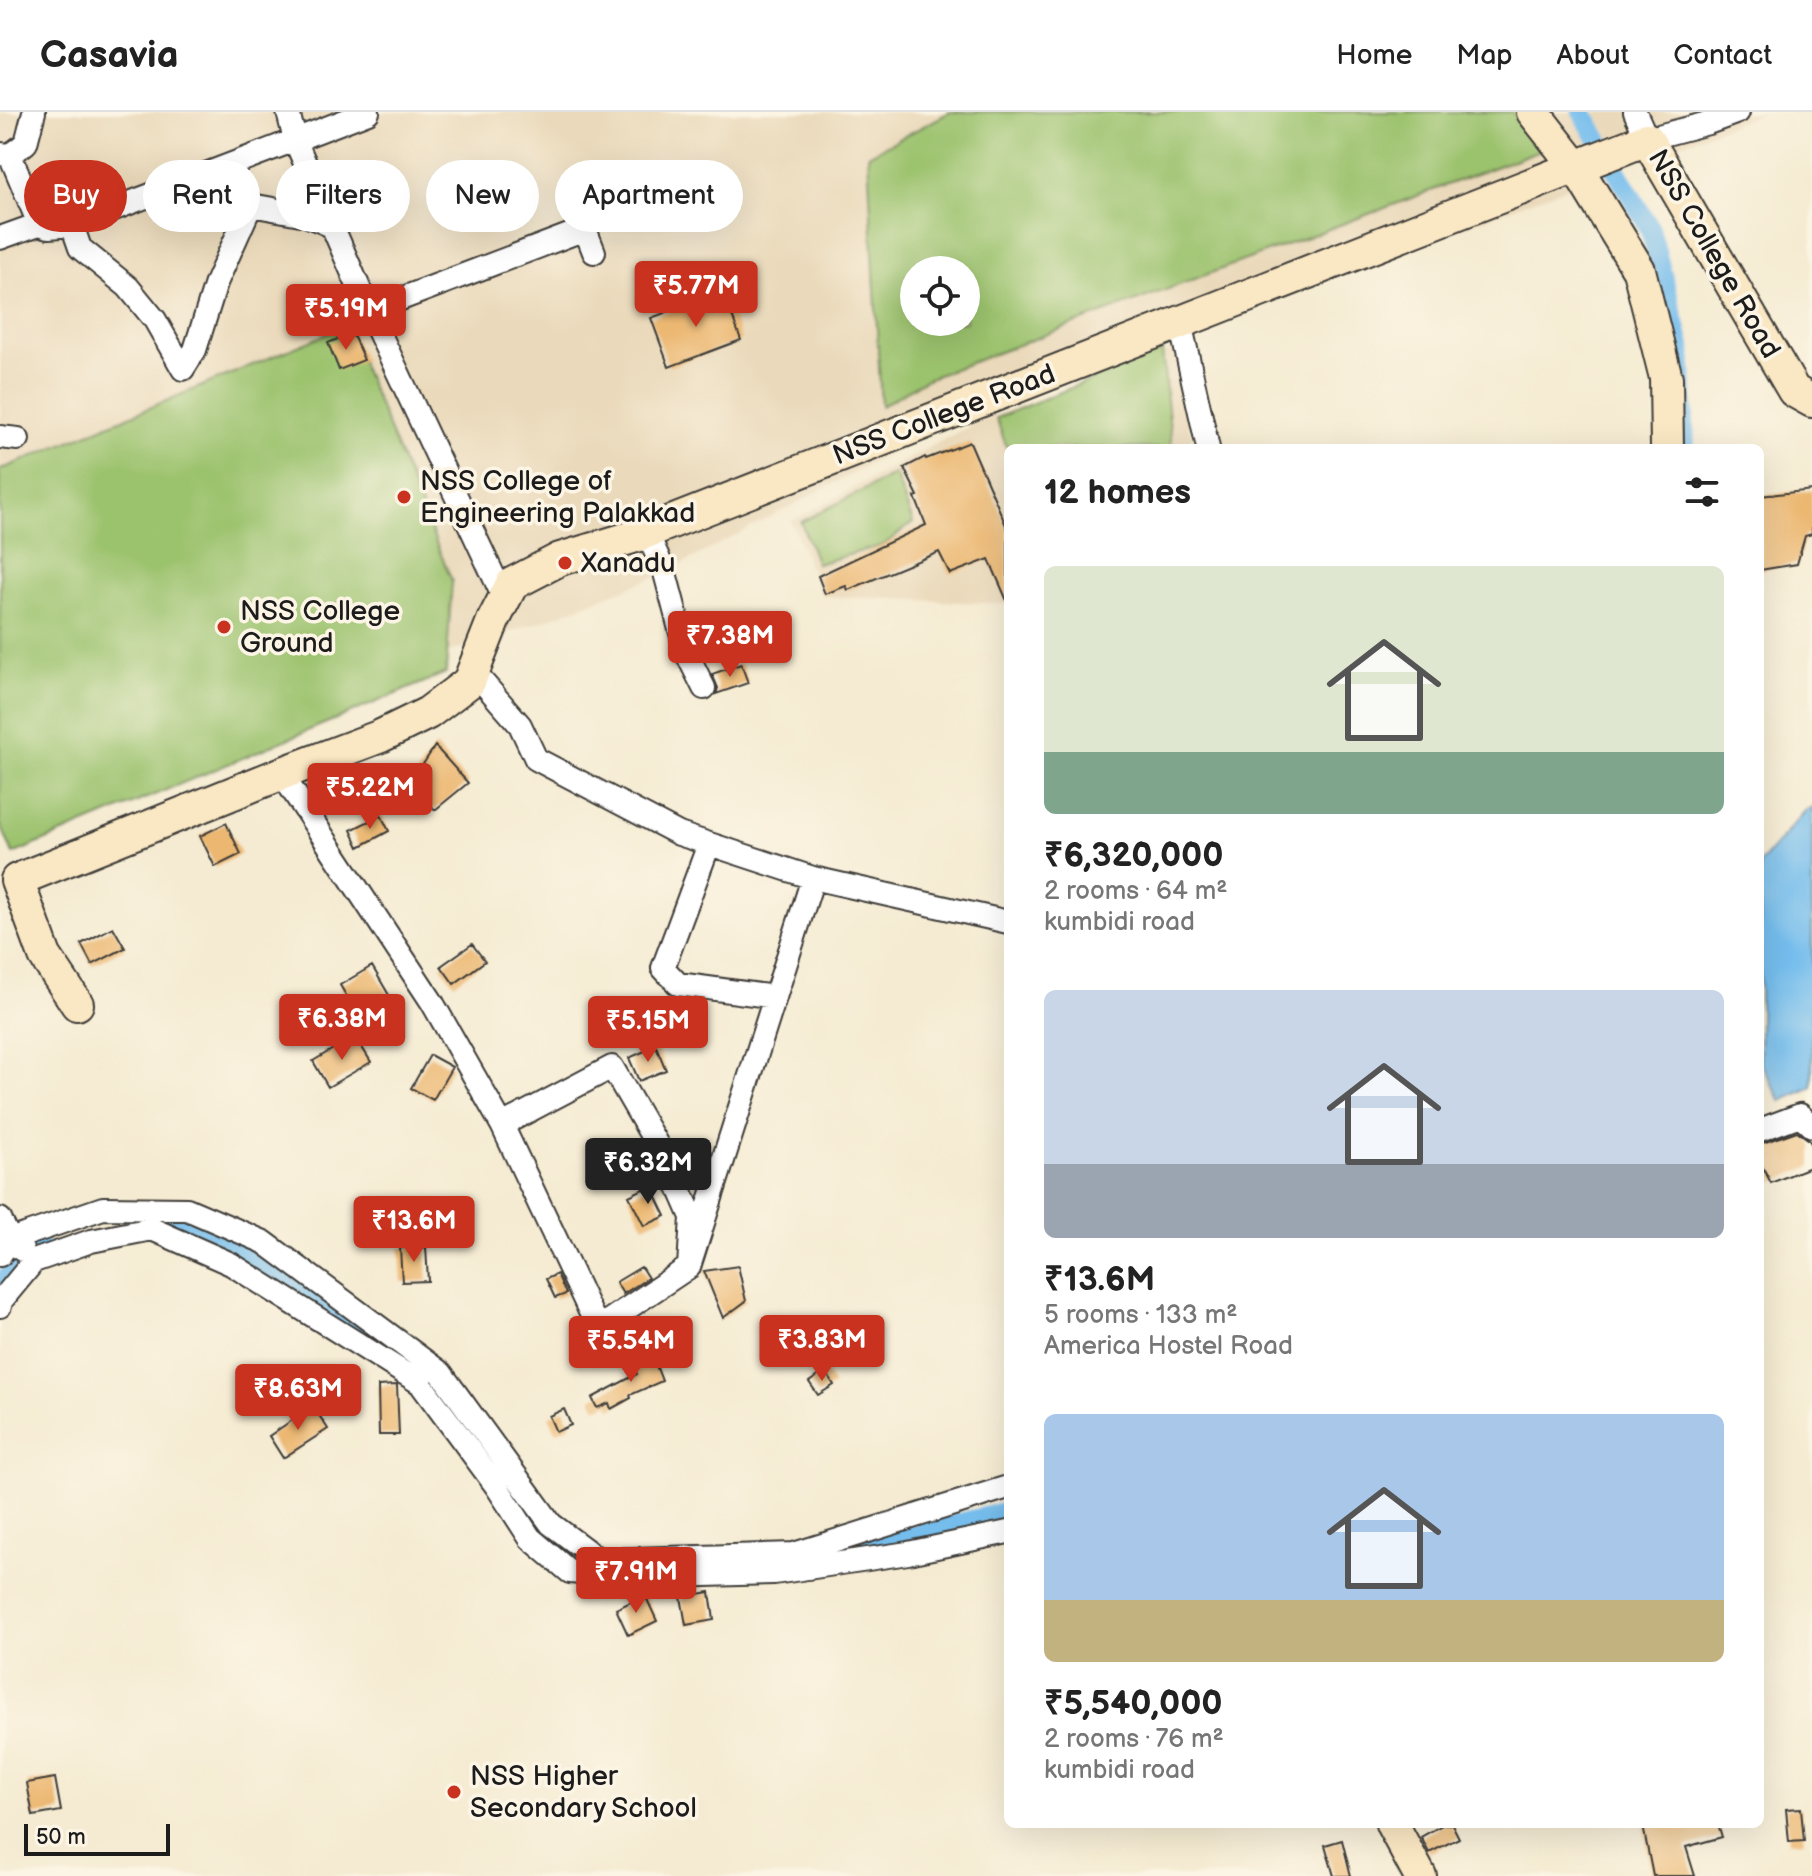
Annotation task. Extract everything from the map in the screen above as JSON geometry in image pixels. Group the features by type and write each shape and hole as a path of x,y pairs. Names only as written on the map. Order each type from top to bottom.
{"main road":[{"path":"1533,112 1582,164 1639,270 1666,378 1667,444"},
{"name":"NSS College Road","path":"8,874 381,736 428,713 469,682 493,621 512,584 560,559 636,536 1582,164 1638,131 1794,391 1812,401"},
{"path":"8,874 45,956 77,1004"},
{"path":"1394,1828 1420,1876"}],"street":[{"path":"24,194 5,155 26,143 34,112"},
{"path":"288,112 304,160"},
{"path":"127,204 368,112"},
{"path":"1638,131 1708,123 1738,112"},
{"path":"74,232 80,248 128,287 155,320 183,369 195,350 216,283 251,205 276,210"},
{"path":"0,238 24,229"},
{"path":"369,311 585,229 594,252"},
{"path":"335,232 504,598"},
{"path":"1180,322 1207,444"},
{"path":"621,540 648,535 665,573 686,652 704,688"},
{"path":"473,671 520,725 536,759 679,834 813,878 1004,921"},
{"path":"283,773 432,1002 502,1125 595,1322 607,1322 689,1267 813,878"},
{"path":"709,844 663,968 678,984 775,997"},
{"path":"502,1125 612,1067 671,1169 692,1217 689,1267"},
{"path":"1764,1128 1800,1115 1812,1126"},
{"path":"5,1248 103,1208 187,1209 264,1242 441,1373 551,1524 599,1560 794,1554 1004,1488"},
{"path":"0,1219 5,1248"},
{"path":"0,1306 34,1261 91,1241 152,1229 231,1264 420,1383 497,1487 530,1538 570,1572 647,1579 774,1573 908,1553 1004,1533"},
{"path":"5,1248 34,1261"}],"shaded area":[{"name":"NSS College of Engineering Palakkad","path":"0,112 1765,112 949,422 665,573 551,618 447,653 0,743"},
{"path":"1176,348 1192,444 1004,444 1004,604 822,596 791,521 975,423"}],"green space":[{"path":"950,112 1513,112 1543,149 927,379 881,406 868,155"},
{"name":"NSS College Ground","path":"346,326 452,581 446,673 13,854 0,823 0,470"},
{"path":"1162,351 1172,444 1005,444 996,418"},
{"path":"895,474 913,523 883,545 817,564 801,522"}],"water":[{"path":"1812,808 1812,1087 1781,1101 1764,1069 1764,858 1806,810"}],"building":[{"path":"723,291 741,340 669,367 651,318"},
{"path":"352,333 364,360 339,370 328,343"},
{"path":"970,442 1004,521 1004,594 989,559 950,574 939,552 848,590 846,586 825,594 818,576 926,525 915,497 918,496 904,468"},
{"path":"1812,490 1812,534 1805,536 1797,564 1764,569 1764,496"},
{"path":"741,664 748,683 716,694 718,688 712,674"},
{"path":"435,746 468,783 435,810 410,784"},
{"path":"381,815 389,831 359,847 351,830"},
{"path":"226,823 241,854 215,867 200,836"},
{"path":"113,927 125,948 92,965 81,944"},
{"path":"472,944 485,961 454,984 441,966"},
{"path":"372,966 400,1014 368,1033 340,985"},
{"path":"355,1036 371,1062 328,1087 313,1061"},
{"path":"656,1046 666,1070 639,1081 629,1058"},
{"path":"430,1055 452,1067 433,1100 411,1088"},
{"path":"1797,1131 1812,1145 1812,1166 1771,1183 1764,1170 1764,1143"},
{"path":"651,1185 666,1216 644,1226 629,1196"},
{"path":"426,1247 428,1281 402,1282 400,1248"},
{"path":"738,1266 746,1301 723,1318 704,1271"},
{"path":"641,1267 648,1278 623,1294 616,1282"},
{"path":"557,1274 566,1294 555,1298 546,1279"},
{"path":"652,1355 662,1381 630,1395 631,1398 611,1409 609,1403 597,1408 592,1398 637,1374 633,1363"},
{"path":"825,1371 834,1385 818,1395 809,1382"},
{"path":"397,1385 399,1435 379,1435 378,1386"},
{"path":"313,1406 328,1429 283,1458 269,1436"},
{"path":"564,1409 571,1425 556,1432 549,1416"},
{"path":"710,1592 714,1620 686,1625 681,1597"},
{"path":"645,1595 657,1621 628,1635 616,1609"},
{"path":"55,1778 61,1811 33,1816 27,1783"},
{"path":"1801,1808 1804,1841 1789,1842 1786,1809"},
{"path":"1437,1828 1454,1828 1459,1838 1429,1853 1421,1837"},
{"path":"1643,1828 1719,1828 1722,1837 1686,1847 1695,1876 1653,1876"},
{"path":"1342,1840 1351,1876 1334,1876 1325,1845"}],"waterway":[{"path":"1582,112 1650,229 1681,345 1685,444"},
{"path":"149,1220 166,1216 235,1249 373,1342"},
{"path":"0,1290 21,1260 41,1249"},
{"path":"411,1364 428,1375 485,1452"},
{"path":"813,1556 830,1555 1004,1512"}],"place":[{"name":"NSS College of Engineering Palakkad","path":"404,497"},
{"name":"Xanadu","path":"565,563"},
{"name":"NSS College Ground","path":"224,627"},
{"name":"NSS Higher Secondary School","path":"454,1792"}]}
